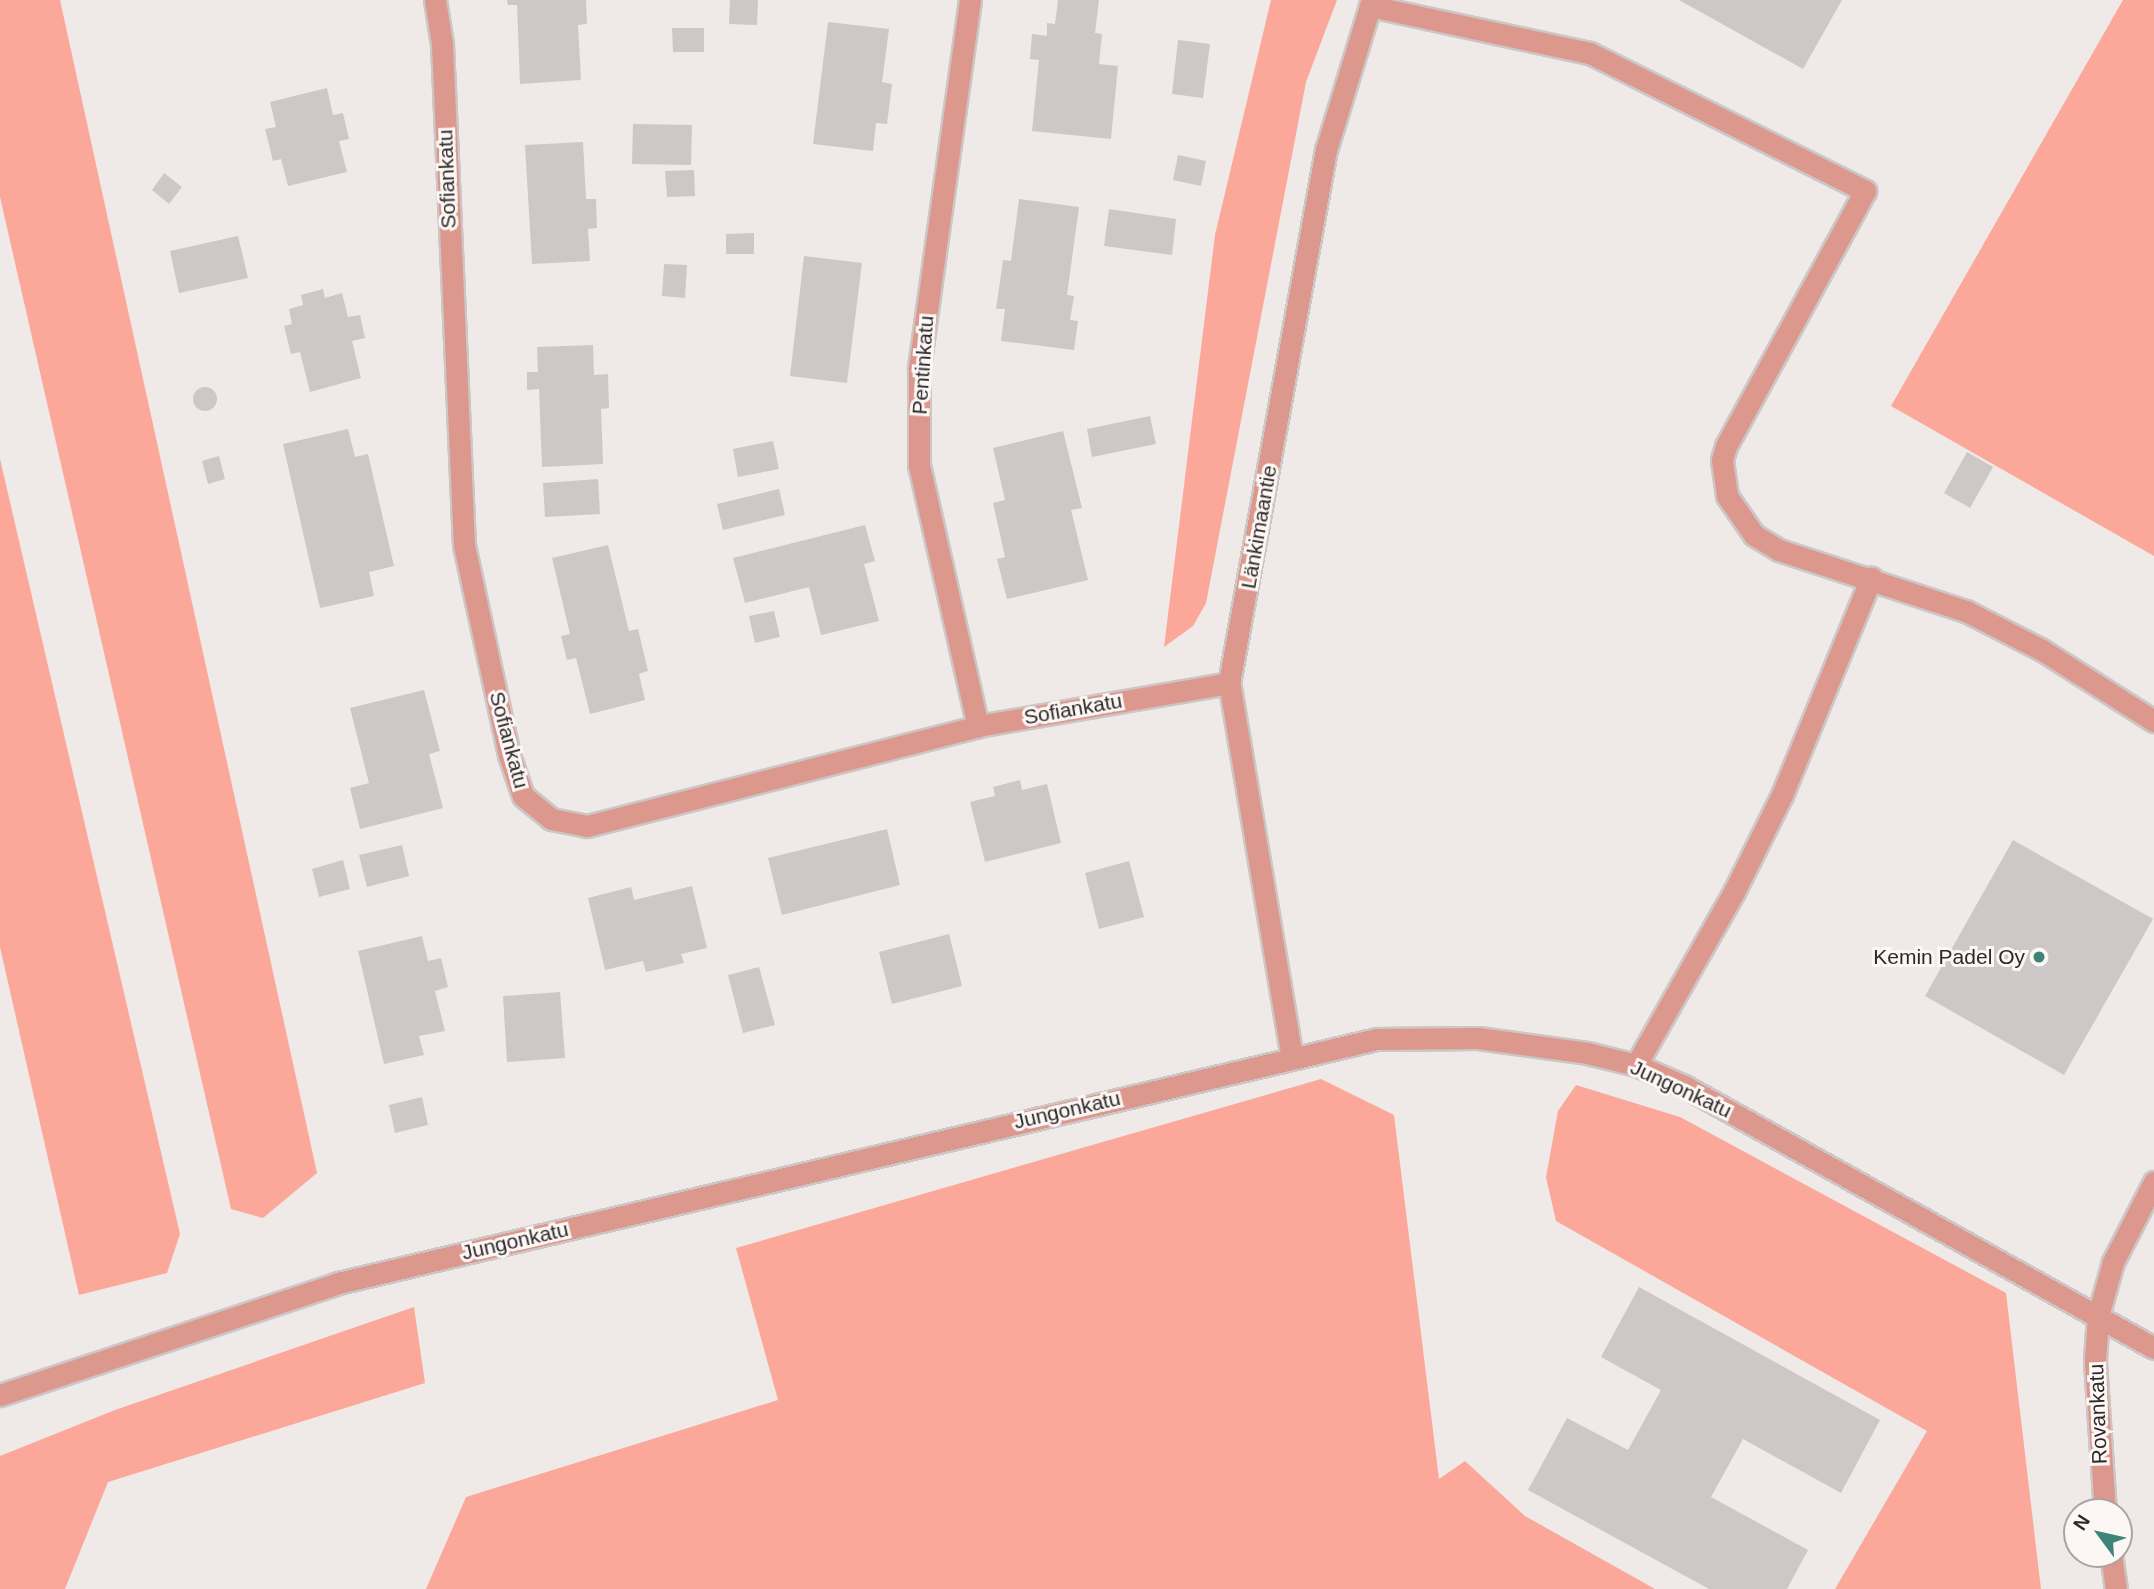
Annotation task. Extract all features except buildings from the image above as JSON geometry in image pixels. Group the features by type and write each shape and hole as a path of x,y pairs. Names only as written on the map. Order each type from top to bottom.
{"street":[{"name":"Sofiankatu","path":"435,0 441,37 464,545 509,755 523,796 551,818 587,826 978,726 1229,683"},
{"name":"Pentinkatu","path":"970,0 919,369 919,452 978,726"},
{"path":"1371,3 1590,53 1865,191 1722,460 1727,496 1754,535 1779,550 1871,578 1977,617 2042,650 2154,721"},
{"name":"Länkimaantie","path":"1292,1058 1229,683 1326,150 1371,3"},
{"path":"1636,1065 1722,914 1782,795 1871,578"},
{"name":"Jungonkatu","path":"0,1395 338,1283 1377,1039 1478,1038 1587,1053 1636,1065 1696,1093 2154,1348"},
{"name":"Rovankatu","path":"2104,1498 2095,1360 2098,1316 2113,1262 2154,1182"},
{"path":"2113,1568 2116,1589"}],"shaded area":[{"path":"0,0 60,0 317,1173 263,1218 231,1209 0,197"},
{"path":"1271,0 1337,0 1306,82 1206,603 1193,626 1164,647 1215,235"},
{"path":"2123,0 2154,0 2154,556 1891,406"},
{"path":"0,459 180,1234 167,1273 79,1295 0,947"},
{"path":"1321,1079 1394,1115 1439,1479 1465,1461 1525,1516 1655,1589 426,1589 466,1497 778,1400 736,1248"},
{"path":"1576,1085 1680,1117 2006,1293 2041,1589 1835,1589 1927,1431 1556,1221 1546,1177 1558,1111"},
{"path":"414,1307 425,1383 108,1482 65,1589 0,1589 0,1456 115,1410"}],"place":[{"name":"Kemin Padel Oy","path":"2039,957"}]}
